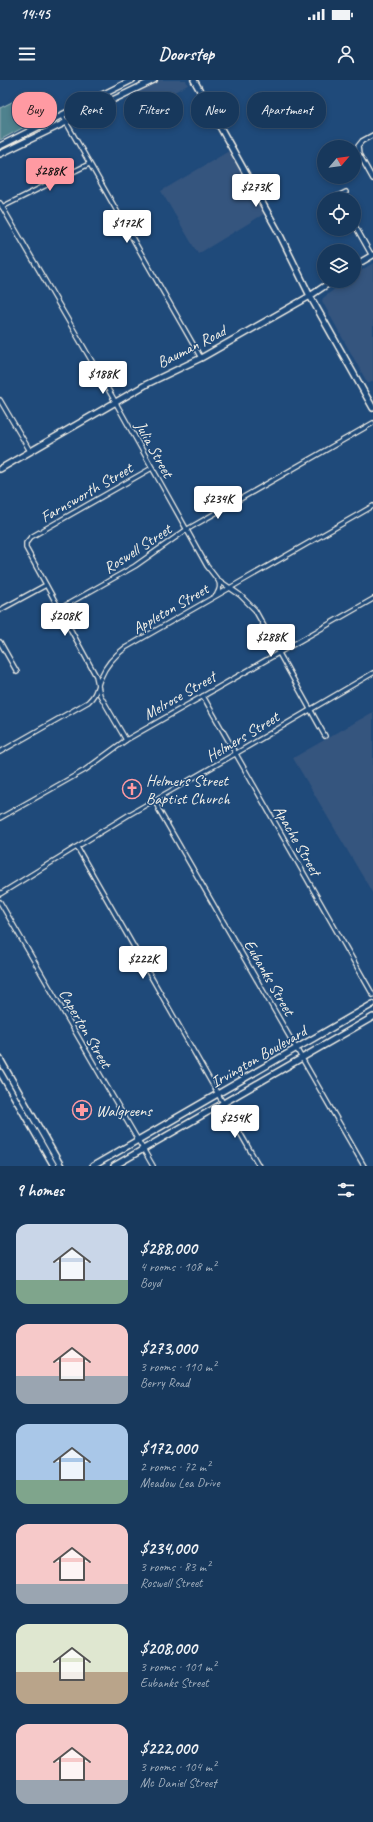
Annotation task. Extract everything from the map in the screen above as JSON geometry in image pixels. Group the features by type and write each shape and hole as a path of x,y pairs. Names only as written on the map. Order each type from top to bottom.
{"main road":[{"path":"0,146 132,80"},
{"path":"116,98 154,80"},
{"path":"194,80 279,233 310,296 373,408"},
{"path":"0,154 65,122"},
{"path":"361,262 373,256"},
{"name":"Bauman Road","path":"0,469 157,378 201,358 322,288"},
{"name":"Irvington Boulevard","path":"93,1166 373,1004"},
{"name":"Irvington Boulevard","path":"114,1166 373,1017"},
{"path":"0,1059 61,1166"},
{"path":"0,1072 54,1166"},
{"path":"37,1137 43,1134"}],"street":[{"path":"62,115 65,120"},
{"path":"69,128 201,358"},
{"path":"373,135 362,141 358,146 359,154 373,179"},
{"path":"2,207 90,164"},
{"name":"Julia Street","path":"0,203 115,402 207,566 217,579 231,588 255,610 325,736"},
{"path":"361,236 373,256"},
{"path":"0,400 30,451"},
{"name":"Roswell Street","path":"59,609 135,566 186,530 373,423"},
{"name":"Farnsworth Street","path":"46,585 26,548 26,543 31,537 152,468"},
{"name":"Appleton Street","path":"95,696 101,677 110,661 125,648 373,506"},
{"path":"216,596 220,590 220,584 217,579"},
{"path":"0,610 46,585 96,676 97,687 100,695 126,740"},
{"name":"Melrose Street","path":"0,818 85,770 126,740 277,652 373,599"},
{"path":"0,642 17,672"},
{"name":"Helmers Street","path":"0,894 155,800 373,673"},
{"path":"96,676 101,677"},
{"path":"0,752 88,702 95,696 100,695"},
{"name":"Apache Street","path":"203,696 373,995"},
{"name":"Eubanks Street","path":"155,800 167,824 364,1166"},
{"path":"76,847 259,1166"},
{"name":"Caperton Street","path":"0,902 153,1166"}],"shaded area":[{"path":"160,80 186,80 188,85 174,92 135,92"},
{"path":"229,151 264,214 198,254 161,191"},
{"path":"373,263 373,381 368,384 322,301 323,298 336,288 361,288 361,271"},
{"path":"373,712 373,894 293,758"}],"green space":[{"path":"12,102 12,128 22,128 0,140 0,108"}],"place":[{"name":"Helmers Street Baptist Church","path":"132,789"},
{"name":"Walgreens","path":"82,1110"}]}
